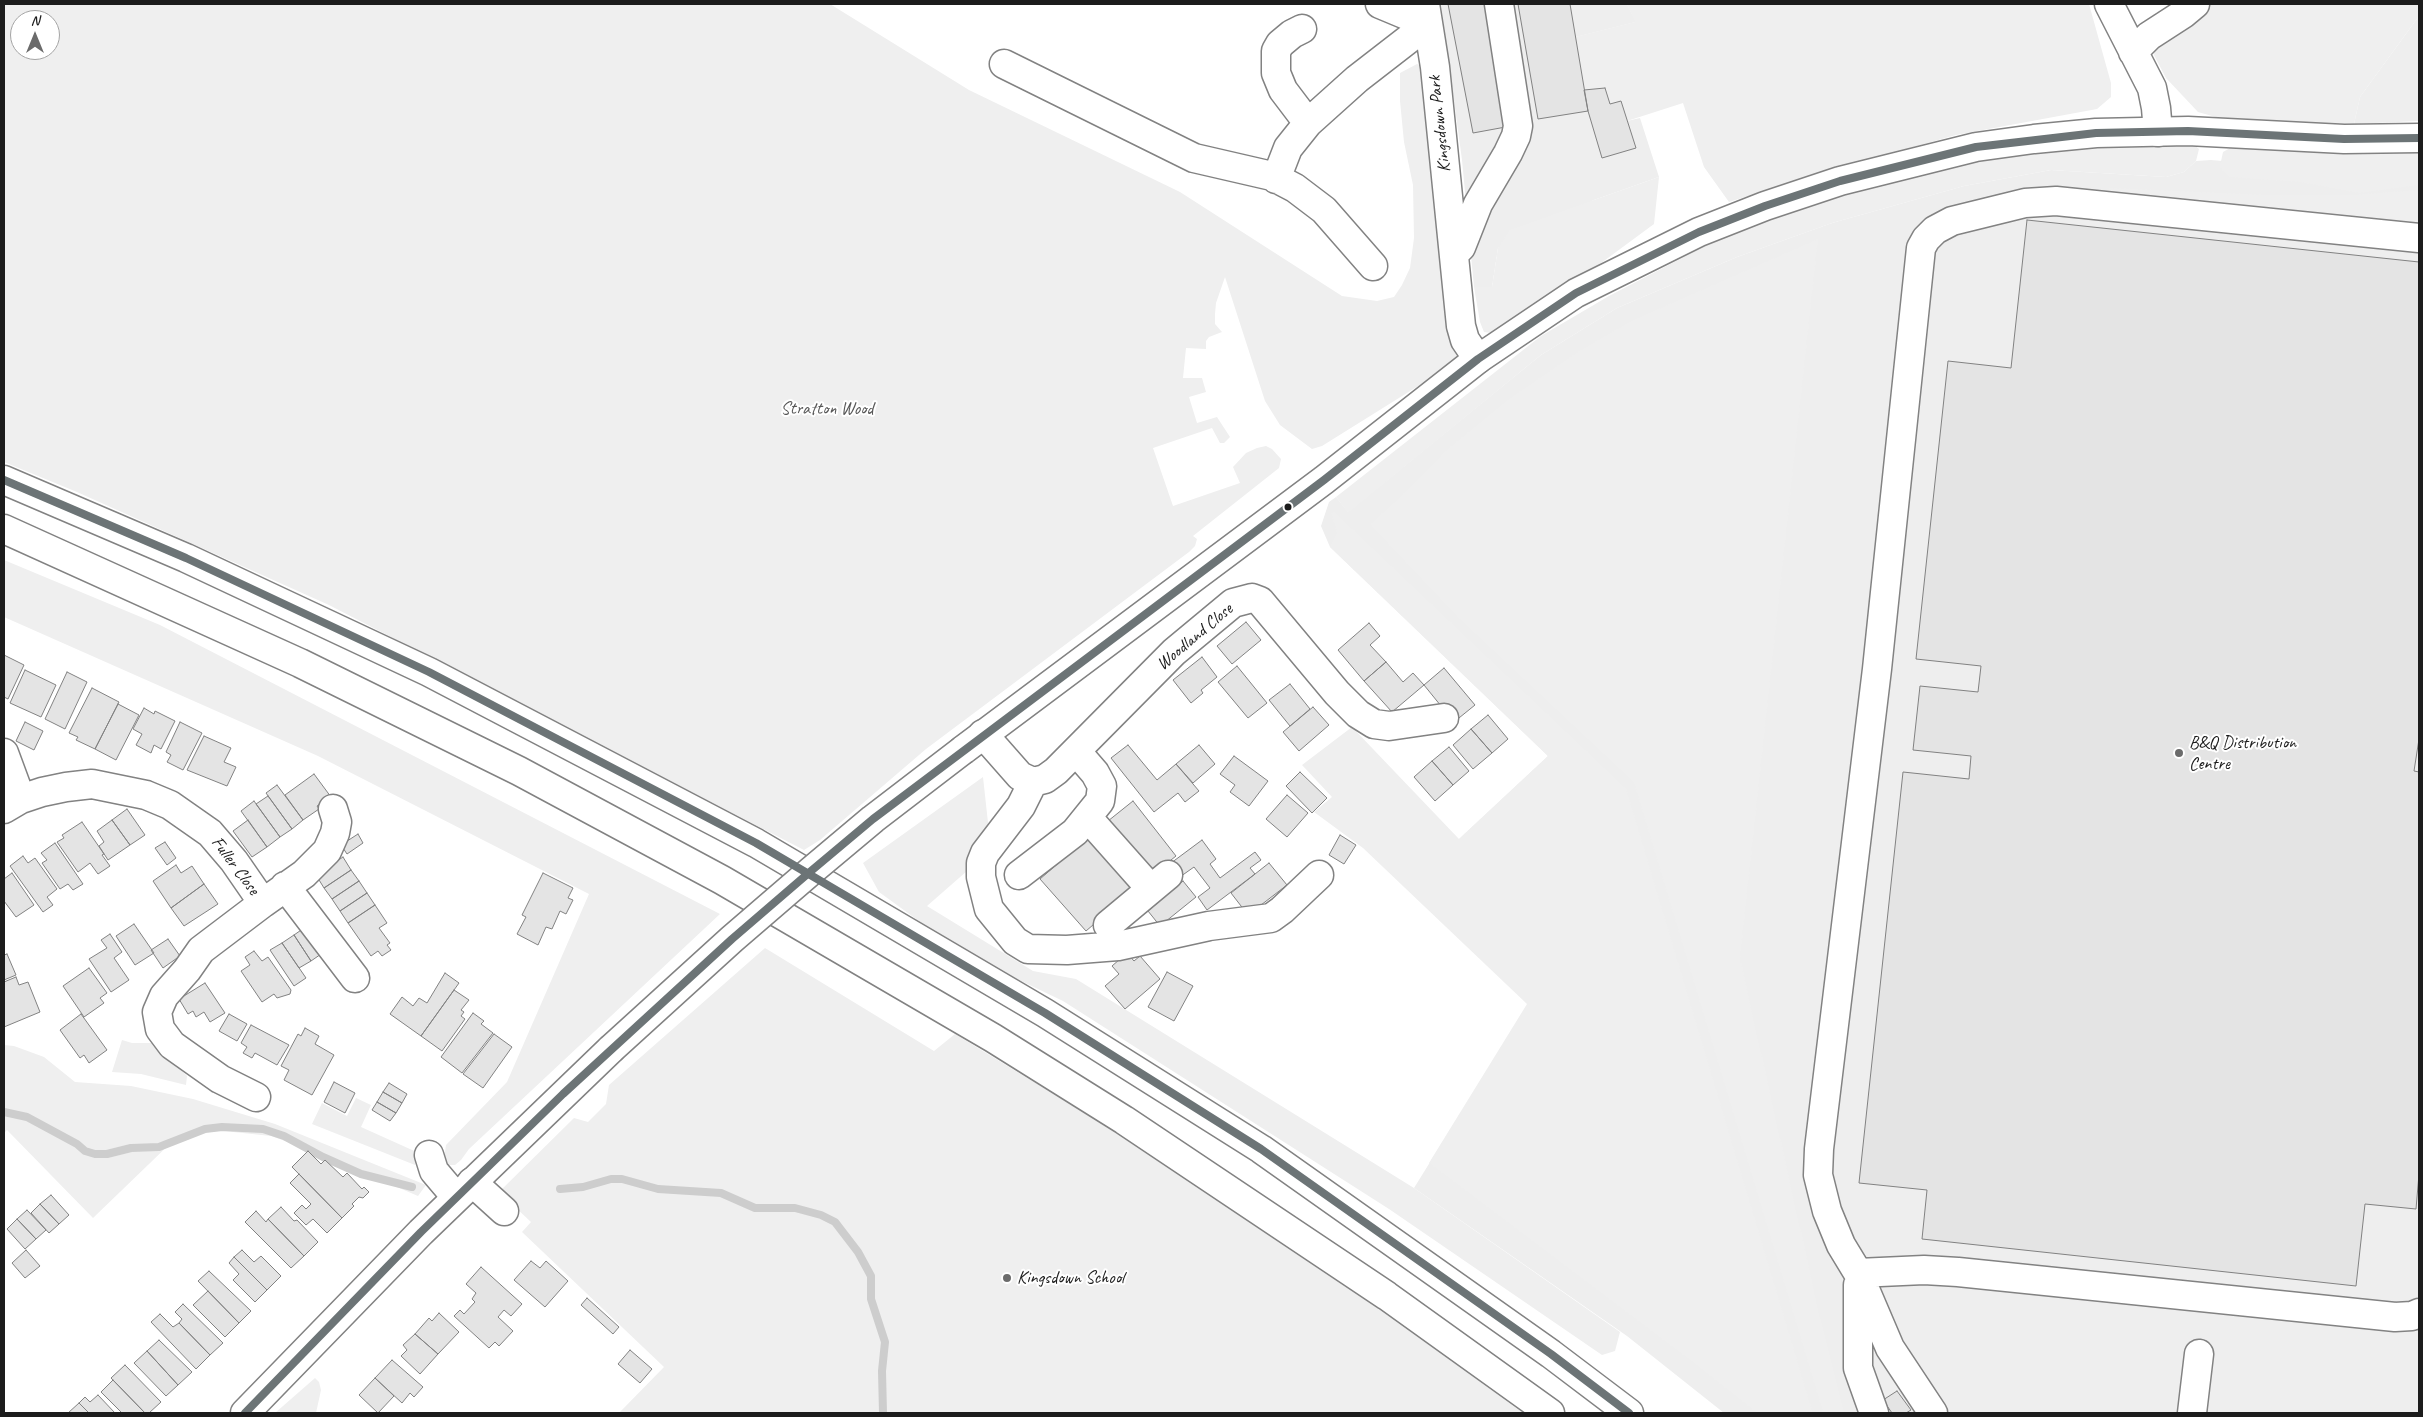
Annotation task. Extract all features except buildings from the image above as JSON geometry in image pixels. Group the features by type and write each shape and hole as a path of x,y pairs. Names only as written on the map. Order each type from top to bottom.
{"main road":[{"path":"1380,4 1427,14"},
{"path":"1454,254 1461,247 1478,204 1508,153 1516,136 1518,126 1499,4"},
{"path":"2109,4 2152,88 2158,132"},
{"path":"2134,52 2149,36 2195,4"},
{"path":"1276,179 1288,148 1308,123 1427,14"},
{"name":"Kingsdown Park","path":"1427,14 1461,326 1465,340 1478,359"},
{"path":"1302,29 1292,34 1280,44 1276,51 1276,74 1283,90 1308,123"},
{"path":"1004,64 1194,158 1276,179 1295,188 1324,210 1373,266"},
{"path":"245,1413 464,1190 611,1049 804,877 873,819 973,742 1324,480 1478,359 1576,293 1699,232 1765,206 1840,181 1976,147 2088,134 2158,132 2219,132 2344,139 2419,138"},
{"path":"1933,1413 1890,1348 1858,1273 1842,1245 1827,1211 1818,1175 1819,1149 1877,669 1921,248 1935,230 1952,222 2025,203 2056,201 2419,238"},
{"path":"4,480 186,558 429,672 756,843 1045,1013 1260,1149 1551,1354 1629,1413"},
{"path":"4,529 300,663 518,771 722,880 993,1038 1133,1125 1387,1296 1550,1413"},
{"name":"Woodland Close","path":"1033,782 1040,781 1056,771 1174,652 1233,603 1245,598 1260,601 1337,693 1358,714 1374,724 1389,726 1444,718"},
{"path":"973,742 1020,776 1033,782 1021,806 985,853 981,863 981,877 989,909 1015,941 1028,949 1067,950 1118,946 1209,926 1271,918 1319,875"},
{"path":"1019,875 1075,832 1100,801 1102,786 1095,773 1076,751"},
{"name":"Fuller Close","path":"4,753 12,804 66,786 92,784 146,795 170,805 210,833 234,861 263,903 201,950 187,970 164,996 158,1012 160,1030 168,1041 220,1079 256,1097"},
{"path":"263,903 320,861 333,843 337,822 333,809"},
{"path":"1088,818 1159,882 1108,925"},
{"path":"286,886 355,978"},
{"path":"429,1155 434,1171 464,1190 504,1211"},
{"path":"1858,1273 1924,1270 1958,1272 2395,1317 2412,1316 2419,1313"},
{"path":"1858,1273 1858,1368 1874,1413"},
{"path":"2192,1413 2199,1354"}],"shaded area":[{"path":"1441,4 1627,4 1636,22 1576,37 1605,88 1621,101 1627,121 1640,118 1659,177 1594,200 1498,248 1492,287 1474,287 1462,160"},
{"path":"2419,16 2419,121 2354,124 2360,97"},
{"path":"2211,160 2304,168 2419,173 2419,1413 1724,1413 1627,1336 1414,1188 1528,1004 1410,892 1459,839 1548,756 1330,547 1321,526 1329,502 1336,497 1348,512 1541,355 1617,308 1737,257 1832,223 1964,186 2051,170 2166,177 2184,172 2196,161"}],"green space":[{"name":"Stratton Wood","path":"4,4 830,4 969,90 1180,192 1342,296 1377,301 1394,297 1410,268 1414,238 1413,185 1404,142 1400,101 1400,73 1417,64 1424,67 1461,354 1455,363 1322,446 1312,449 1280,425 1265,401 1225,277 1216,303 1215,314 1215,324 1222,332 1209,337 1206,341 1206,349 1186,348 1183,378 1202,378 1206,392 1189,397 1197,423 1217,417 1230,437 1224,443 1220,443 1212,428 1153,448 1173,506 1240,483 1233,467 1246,453 1257,448 1266,446 1272,449 1281,459 1279,468 1193,536 1197,539 1195,546 1189,552 926,749 820,840 804,850 329,605 77,492 4,462"},
{"path":"1627,4 2089,4 2111,83 2111,97 2097,109 1956,135 1856,163 2078,146 2191,142 2199,149 2196,161 2184,172 2166,177 2051,170 1964,186 1832,223 1737,257 1617,308 1541,355 1348,513 1336,497 1541,336 1609,296 1780,207 1748,196 1729,202 1704,167 1683,103 1627,121 1610,104 1605,88 1584,90 1575,37 1635,22"},
{"path":"2185,4 2419,4 2419,16 2360,97 2354,124 2237,123 2198,112 2166,78 2154,55 2156,31"},
{"path":"2266,146 2419,150 2419,185 2359,193 2300,182 2229,177 2222,171 2220,166 2223,152 2230,148"},
{"path":"1659,177 1654,224 1536,311 1491,333 1484,332 1480,322 1474,287 1492,287 1498,248 1509,230"},
{"path":"2107,189 2267,195 2352,195 2419,190 2419,223 2110,193"},
{"path":"1818,239 1740,958 1820,1317 1844,1413 1823,1413 1634,783 1458,618 1372,527 1371,523 1403,494 1445,451 1507,400 1576,353 1629,322"},
{"path":"1335,512 1626,788 1813,1413 1757,1413 1429,1163 1527,1004 1363,848 1314,812 1332,797 1302,765 1352,727 1459,839 1548,756 1330,547 1337,533 1331,513"},
{"path":"4,560 160,625 720,914 469,1149 461,1160 455,1165 448,1165 444,1159 446,1145 507,1082 589,894 318,756 4,617"},
{"path":"983,777 991,850 927,906 1033,971 1076,979 1414,1188 1620,1332 1615,1351 1602,1355 1389,1209 1063,1001 963,953 879,892 863,863"},
{"path":"765,948 934,1051 955,1034 1083,1112 1340,1280 1523,1413 619,1413 664,1367 522,1232 531,1222 499,1192 574,1118 588,1122 606,1104 609,1085"},
{"path":"122,1040 132,1043 155,1043 187,1076 186,1085 141,1074 112,1072"},
{"path":"4,1045 14,1046 44,1057 75,1082 131,1086 193,1099 275,1124 426,1185 418,1196 308,1149 271,1136 214,1130 177,1137 93,1218 7,1130 4,1133"},
{"path":"356,1098 371,1105 361,1127 421,1154 415,1165 312,1124 322,1103 347,1116"},
{"path":"315,1378 319,1382 321,1390 316,1413 275,1413"}],"waterway":[{"path":"4,1112 27,1117 77,1144 85,1151 95,1154 107,1154 131,1148 159,1147 205,1129 222,1127 263,1129 284,1136 323,1157 361,1174 412,1187"},
{"path":"560,1189 583,1187 611,1179 622,1179 658,1189 721,1193 755,1208 795,1208 821,1215 835,1222 858,1252 871,1276 871,1299 885,1342 882,1371 883,1413"}],"transit line":[{"path":"245,1413 421,1232 563,1094 732,939 811,871 873,819 1324,480 1478,359 1576,293 1699,232 1765,206 1840,181 1976,147 2096,133 2188,131 2344,139 2419,138"},
{"path":"4,480 186,558 429,672 756,843 1045,1013 1261,1149 1551,1354 1629,1413"}],"place":[{"name":"B&Q Distribution Centre","path":"2179,753"},
{"name":"Kingsdown School","path":"1007,1278"}]}
